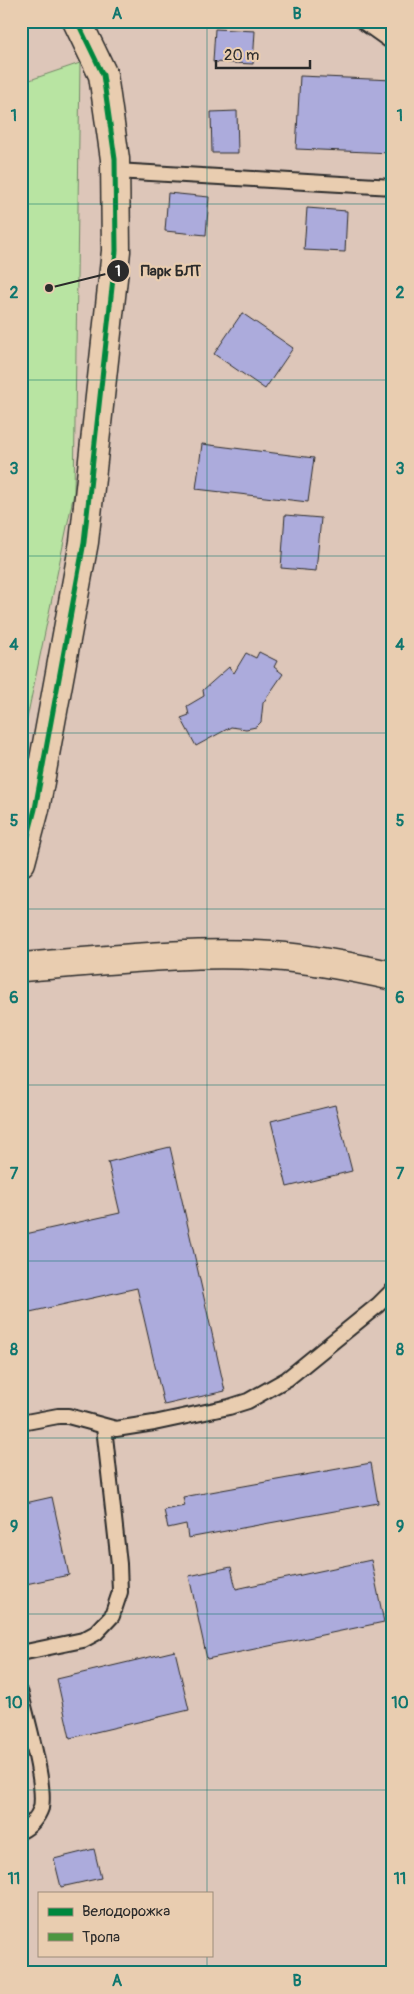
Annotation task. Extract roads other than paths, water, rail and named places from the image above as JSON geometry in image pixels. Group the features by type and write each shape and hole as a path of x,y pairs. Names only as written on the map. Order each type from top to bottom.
{"street":[{"path":"21,862 35,809 84,542 116,251 116,171 102,75 77,21"},
{"path":"21,967 189,955 272,956 340,964 393,976"}],"lane":[{"path":"362,21 393,43"},
{"path":"116,171 393,187"},
{"path":"21,1423 68,1416 116,1429 154,1424 229,1407 248,1400 287,1379 378,1305 393,1290"},
{"path":"21,1653 83,1640 96,1633 112,1616 120,1592 119,1564 104,1427"},
{"path":"21,1694 42,1788 41,1808 35,1820 21,1830"}],"place":[{"name":"Парк БЛТ","path":"49,288"}]}
